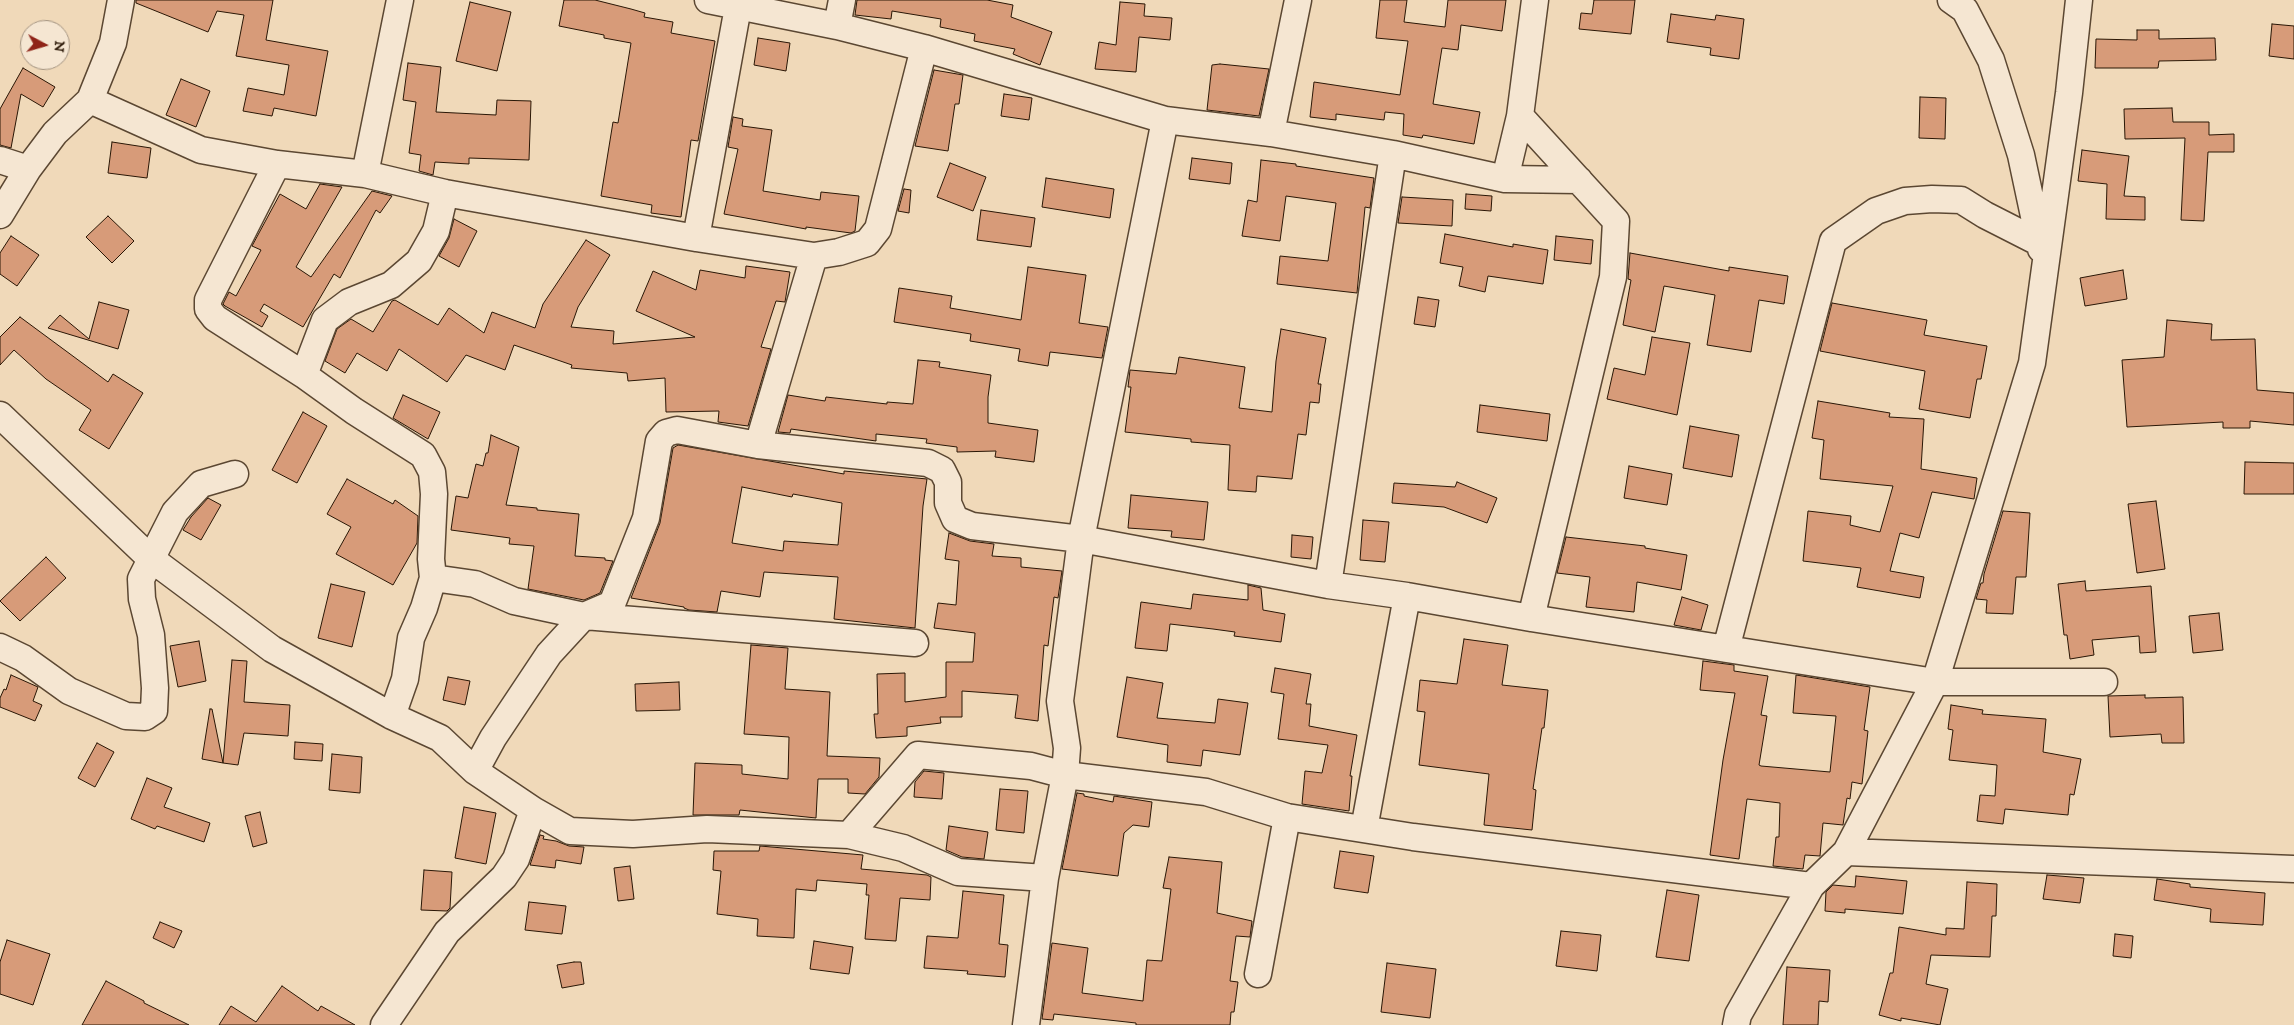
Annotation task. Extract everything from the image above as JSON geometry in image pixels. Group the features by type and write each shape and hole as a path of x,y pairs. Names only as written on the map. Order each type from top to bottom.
{"street":[{"path":"0,216 28,169 55,134 90,100 113,43 121,0"},
{"path":"365,174 400,0"},
{"path":"708,0 837,26 924,48 1165,120 1271,133 1393,154 1505,179 1579,180"},
{"path":"837,26 842,0"},
{"path":"1271,133 1298,0"},
{"path":"1505,179 1520,116 1536,0"},
{"path":"1951,0 1965,10 1991,60 2021,155 2045,269"},
{"path":"1736,1025 1738,1015 1811,886 1846,852 1935,682 2032,363 2069,92 2079,0"},
{"path":"696,238 738,7"},
{"path":"90,100 201,150 277,164 365,174 444,193 696,238 814,256 839,252 867,243 878,229 924,48"},
{"path":"1520,116 1616,221 1613,277 1531,618"},
{"path":"1026,1025 1045,878 1065,775 1067,748 1060,700 1080,539 1165,120"},
{"path":"1328,585 1393,154"},
{"path":"0,160 28,169"},
{"path":"277,164 208,300 208,309 215,318 423,455 432,472 431,559 433,578 424,608 410,638 405,679 392,716"},
{"path":"304,375 325,320 349,302 391,285 419,261 436,231 444,193"},
{"path":"1726,649 1832,241 1876,211 1906,201 1932,199 1961,200 1985,215 2040,243"},
{"path":"758,445 814,256"},
{"path":"0,414 150,558 272,649 392,716 440,738 476,771 533,810 570,831 634,834 707,829 849,835 903,848 926,860 958,872 1045,878"},
{"path":"476,771 493,738 549,654 584,616 612,604 646,518 659,441 666,433 677,430 758,445 928,463 942,470 948,482 948,503 955,519 972,526 1080,539 1328,585 1407,596 1531,618 1935,682 2104,682"},
{"path":"0,647 23,658 69,692 126,716 145,718 154,711 155,688 151,635 142,599 141,579 150,558 176,512 201,484 235,474"},
{"path":"433,578 475,584 514,600 584,616 915,643"},
{"path":"1364,829 1407,596"},
{"path":"849,835 918,754 1031,766 1065,775 1206,792 1288,817 1422,838 1811,886"},
{"path":"384,1025 447,932 508,871 516,859 533,810"},
{"path":"1258,974 1288,817"},
{"path":"1846,852 2294,870"}],"building":[{"path":"136,0 273,0 266,40 328,51 316,116 274,108 272,116 243,111 248,88 284,95 289,65 236,56 244,15 217,11 208,32 136,3"},
{"path":"564,0 595,0 631,9 645,13 644,17 673,22 671,33 715,41 698,141 691,140 681,217 651,213 652,205 601,196 613,122 618,123 631,43 604,38 604,35 559,26"},
{"path":"857,0 987,0 1013,5 1011,17 1052,32 1040,65 1013,54 1015,49 974,41 975,34 940,27 941,19 892,11 891,19 855,15"},
{"path":"1380,0 1407,0 1404,22 1445,27 1448,0 1506,0 1502,31 1461,25 1458,50 1442,48 1433,104 1480,112 1474,144 1423,135 1422,138 1403,135 1404,114 1385,112 1384,120 1336,114 1336,120 1310,117 1314,82 1400,95 1408,41 1376,38"},
{"path":"1594,0 1635,0 1631,34 1579,29 1581,13 1592,14"},
{"path":"470,2 511,12 497,71 456,61"},
{"path":"1120,2 1145,4 1144,16 1172,18 1170,40 1139,37 1136,72 1095,69 1099,42 1116,45"},
{"path":"1671,14 1715,20 1716,15 1744,19 1739,59 1710,55 1711,48 1667,42"},
{"path":"2272,24 2294,26 2294,59 2269,56"},
{"path":"2137,30 2159,30 2159,39 2215,38 2216,60 2159,61 2158,68 2095,68 2096,39 2137,40"},
{"path":"758,38 790,43 786,71 754,65"},
{"path":"408,63 441,67 436,112 496,115 497,100 531,101 529,160 469,158 469,164 435,162 433,175 419,171 421,155 409,153 416,102 403,100"},
{"path":"1220,64 1269,69 1259,116 1207,110 1212,65"},
{"path":"22,70 26,70 55,87 43,107 21,94 11,148 0,145 0,109"},
{"path":"934,70 963,75 959,104 955,104 948,151 915,146"},
{"path":"181,79 210,91 196,127 166,115"},
{"path":"1004,94 1032,98 1029,120 1001,116"},
{"path":"1920,97 1946,98 1945,139 1919,138"},
{"path":"2172,108 2173,122 2209,122 2209,135 2234,134 2234,152 2208,152 2204,221 2181,220 2185,138 2125,139 2124,109"},
{"path":"733,117 743,119 742,126 772,130 763,191 820,200 821,192 859,196 855,231 851,233 806,227 806,229 724,214 738,149 728,147"},
{"path":"112,142 151,148 147,178 108,173"},
{"path":"2082,150 2129,156 2124,196 2145,197 2145,220 2106,219 2107,184 2078,181"},
{"path":"1192,158 1232,163 1230,184 1189,179"},
{"path":"1261,160 1296,164 1296,166 1374,178 1370,208 1365,207 1357,293 1277,284 1280,256 1328,261 1336,203 1286,196 1280,241 1242,236 1248,200 1257,202"},
{"path":"950,163 986,177 973,211 937,197"},
{"path":"1046,178 1114,189 1110,218 1042,207"},
{"path":"320,184 342,187 296,267 311,277 372,191 392,196 380,213 376,210 340,278 334,274 303,327 264,304 260,311 268,316 262,327 225,306 223,304 229,292 236,296 261,250 252,246 280,194 306,209"},
{"path":"904,189 911,190 909,213 898,211"},
{"path":"1466,194 1492,196 1491,211 1465,209"},
{"path":"1402,197 1453,200 1452,226 1398,223"},
{"path":"981,210 1035,218 1031,247 977,240"},
{"path":"108,216 134,241 112,263 86,237"},
{"path":"454,219 477,231 459,267 439,256 449,238"},
{"path":"1445,234 1513,247 1513,244 1548,250 1543,284 1488,276 1485,292 1459,286 1463,267 1440,263"},
{"path":"11,236 39,255 17,286 0,274 0,253"},
{"path":"1556,236 1593,240 1591,264 1554,260"},
{"path":"586,240 610,255 578,307 571,327 614,331 613,344 695,337 636,311 653,271 696,290 700,270 745,278 746,266 790,272 785,302 776,301 761,347 771,349 748,426 718,422 719,411 666,412 665,378 628,381 627,373 571,368 572,365 514,345 505,370 466,355 447,382 399,349 387,371 357,353 345,373 325,361 337,329 351,319 373,332 392,301 395,300 438,325 449,308 484,333 492,312 535,328 543,304"},
{"path":"1630,253 1729,271 1729,267 1788,276 1784,304 1759,300 1751,352 1707,345 1715,295 1664,286 1655,332 1623,325 1631,280 1628,279"},
{"path":"1028,267 1086,275 1079,323 1108,327 1102,358 1050,352 1048,366 1018,361 1020,349 970,341 971,334 894,322 899,288 952,296 950,308 1021,320"},
{"path":"2123,270 2127,299 2085,306 2080,278"},
{"path":"1418,297 1439,300 1435,327 1414,324"},
{"path":"99,302 129,310 118,349 48,328 60,315 89,339"},
{"path":"1832,303 1927,320 1924,335 1987,346 1981,379 1977,379 1970,418 1919,409 1925,371 1820,351"},
{"path":"20,317 108,382 113,374 143,393 109,449 79,430 91,410 46,379 14,350 0,365 0,337"},
{"path":"2167,320 2212,324 2211,340 2255,339 2257,390 2294,393 2294,425 2250,421 2250,428 2223,428 2223,422 2127,427 2122,360 2164,357"},
{"path":"1281,329 1326,338 1318,384 1321,384 1319,403 1310,402 1306,435 1298,434 1292,479 1257,476 1256,492 1228,490 1230,445 1191,442 1191,439 1125,432 1131,387 1128,387 1130,370 1176,374 1179,357 1245,367 1239,408 1272,412 1276,361"},
{"path":"1652,337 1690,343 1677,415 1607,399 1614,368 1645,375"},
{"path":"918,360 940,362 939,367 991,375 988,397 988,423 1038,430 1034,462 995,457 996,451 957,452 957,447 926,443 927,439 876,434 876,441 791,429 790,433 778,432 788,395 825,401 826,397 887,404 887,402 913,404"},
{"path":"403,395 440,412 428,439 393,418"},
{"path":"1818,401 1890,413 1889,417 1924,419 1921,469 1977,478 1974,499 1932,492 1919,538 1900,533 1890,571 1924,577 1920,598 1857,587 1861,568 1803,561 1808,511 1851,516 1850,525 1880,532 1893,486 1820,479 1824,440 1812,438"},
{"path":"1480,405 1550,414 1547,441 1477,432"},
{"path":"303,412 327,426 297,483 272,470"},
{"path":"1690,426 1739,435 1732,477 1683,468"},
{"path":"491,435 519,447 506,505 579,514 575,556 605,558 605,560 613,561 600,593 584,600 528,589 534,546 509,544 510,538 451,530 456,496 468,498 476,464 483,466 486,453 488,453"},
{"path":"678,445 844,474 844,471 927,479 923,506 915,628 834,619 838,577 764,572 760,597 721,591 717,612 689,610 684,607 631,598 660,523 673,448","holes":["742,487 792,497 793,494 842,503 838,545 784,541 783,551 732,543"]},
{"path":"2245,462 2294,463 2294,494 2244,494"},
{"path":"1629,466 1672,474 1667,505 1624,498"},
{"path":"347,479 393,504 395,500 418,516 417,543 393,585 336,554 351,527 327,514"},
{"path":"1457,482 1497,498 1487,523 1444,507 1392,503 1394,483 1455,487"},
{"path":"1131,495 1208,502 1204,540 1171,537 1172,531 1128,528"},
{"path":"208,498 221,505 201,540 183,530 191,517"},
{"path":"2156,501 2165,569 2137,573 2128,504"},
{"path":"2003,511 2030,513 2026,577 2016,577 2013,614 1986,613 1987,600 1976,599 1981,583 1983,583"},
{"path":"1363,520 1389,522 1385,562 1360,560"},
{"path":"949,533 970,541 994,544 992,556 1021,558 1021,567 1062,571 1058,598 1054,597 1048,646 1044,645 1038,721 1015,718 1018,695 962,691 962,717 940,717 941,723 907,727 907,736 876,738 874,714 878,714 877,674 905,673 905,702 946,697 946,662 973,662 975,633 934,628 938,603 956,605 959,561 945,559"},
{"path":"1292,535 1313,537 1311,559 1291,557"},
{"path":"1566,537 1645,546 1645,548 1687,555 1681,590 1637,582 1634,612 1586,607 1590,577 1557,573"},
{"path":"46,557 66,578 20,621 0,601"},
{"path":"2085,581 2086,591 2151,586 2156,652 2140,653 2139,636 2092,640 2094,655 2070,659 2067,635 2064,635 2058,584"},
{"path":"331,584 365,592 352,647 318,638"},
{"path":"1248,585 1261,588 1263,610 1285,614 1281,642 1234,636 1235,632 1170,624 1167,651 1135,648 1141,602 1191,609 1193,594 1248,600"},
{"path":"1682,597 1708,605 1701,630 1674,625"},
{"path":"2219,613 2223,650 2193,653 2189,616"},
{"path":"1464,639 1508,645 1502,685 1548,690 1544,728 1542,728 1533,789 1536,790 1532,830 1484,825 1489,774 1419,765 1425,712 1417,711 1420,680 1457,684"},
{"path":"199,641 206,681 178,687 170,646"},
{"path":"751,645 788,648 785,689 830,692 827,756 880,758 879,777 865,794 848,793 848,779 818,779 816,818 740,810 739,815 693,815 695,763 742,765 742,774 788,779 789,737 744,734"},
{"path":"232,660 247,661 244,702 290,705 288,736 244,733 238,765 223,763"},
{"path":"1703,661 1734,665 1734,671 1768,676 1761,715 1767,716 1759,765 1761,766 1830,772 1836,716 1793,713 1796,675 1870,687 1864,730 1868,731 1862,784 1852,782 1850,799 1847,798 1843,825 1823,823 1820,856 1805,855 1803,869 1773,866 1776,837 1779,837 1780,803 1747,799 1739,859 1710,855 1723,760 1735,693 1700,690"},
{"path":"1275,668 1311,674 1306,704 1311,704 1309,726 1357,735 1350,776 1352,776 1349,811 1302,804 1305,771 1322,773 1328,745 1278,739 1284,694 1271,692"},
{"path":"11,675 38,687 33,701 42,705 35,721 0,707 0,698 4,689 6,690"},
{"path":"448,677 470,681 465,705 443,700"},
{"path":"1127,677 1163,683 1157,718 1215,723 1218,699 1248,703 1240,755 1203,750 1201,766 1167,762 1168,745 1117,737"},
{"path":"679,682 680,710 636,711 635,684"},
{"path":"2145,695 2145,698 2183,697 2184,743 2162,743 2161,734 2110,737 2108,696"},
{"path":"1951,705 1983,710 1982,714 2046,719 2043,752 2081,759 2074,795 2070,794 2068,815 2005,809 2003,824 1977,821 1980,795 1995,796 1997,765 1949,760 1953,730 1948,729"},
{"path":"210,709 212,709 223,763 202,759"},
{"path":"295,742 323,744 322,761 294,759"},
{"path":"97,743 114,752 95,787 78,778"},
{"path":"332,754 362,757 360,793 329,790"},
{"path":"924,771 944,773 942,799 914,797 915,782"},
{"path":"147,778 172,788 164,807 210,823 204,842 157,826 155,829 131,819"},
{"path":"1000,789 1028,791 1024,833 996,830"},
{"path":"1077,793 1113,802 1114,796 1152,802 1149,827 1133,825 1124,833 1118,876 1062,869"},
{"path":"464,807 496,813 486,864 455,858"},
{"path":"260,812 267,843 253,847 245,816"},
{"path":"949,826 988,832 984,859 962,857 946,850"},
{"path":"540,835 544,836 543,839 569,846 584,847 581,864 556,860 555,868 530,865"},
{"path":"760,846 863,855 861,869 927,875 931,877 930,900 900,898 896,941 865,939 869,895 866,895 867,884 817,880 816,891 796,889 794,938 757,936 758,919 717,914 721,871 713,870 714,851 759,851"},
{"path":"1340,851 1374,856 1368,893 1334,888"},
{"path":"1169,857 1222,862 1217,913 1252,921 1250,937 1236,936 1230,981 1238,982 1234,1012 1231,1012 1230,1025 1136,1025 1136,1023 1054,1014 1053,1020 1042,1019 1052,943 1088,948 1082,993 1143,1001 1147,960 1162,961 1171,889 1163,888"},
{"path":"630,866 634,899 618,901 614,868"},
{"path":"424,870 452,872 450,908 447,911 421,910"},
{"path":"2047,875 2084,878 2080,903 2043,899"},
{"path":"1856,876 1907,881 1903,914 1845,909 1845,913 1825,911 1826,892 1833,885 1855,887"},
{"path":"2157,879 2190,884 2190,887 2265,893 2263,925 2210,922 2211,909 2154,900"},
{"path":"1967,882 1997,884 1996,916 1992,916 1990,957 1931,955 1926,984 1948,989 1940,1025 1901,1018 1901,1021 1879,1015 1890,973 1893,973 1899,927 1946,935 1946,928 1964,929"},
{"path":"1667,890 1699,895 1689,961 1656,957"},
{"path":"963,891 1004,895 999,944 1008,945 1005,977 967,974 968,971 924,968 927,936 958,938"},
{"path":"529,902 566,906 562,934 525,930"},
{"path":"160,922 182,931 174,948 153,938"},
{"path":"1561,931 1601,935 1597,971 1556,966"},
{"path":"2115,934 2133,936 2131,958 2113,956"},
{"path":"7,940 50,954 33,1005 0,994 0,962"},
{"path":"814,941 853,947 849,974 810,969"},
{"path":"581,962 584,984 562,988 557,965"},
{"path":"1387,963 1436,969 1430,1018 1381,1012"},
{"path":"1787,967 1830,970 1828,1002 1819,1001 1818,1025 1783,1025"},
{"path":"106,981 144,1001 144,1003 189,1025 82,1025"},
{"path":"282,986 318,1011 321,1006 355,1025 219,1025 231,1006 256,1022"}]}
